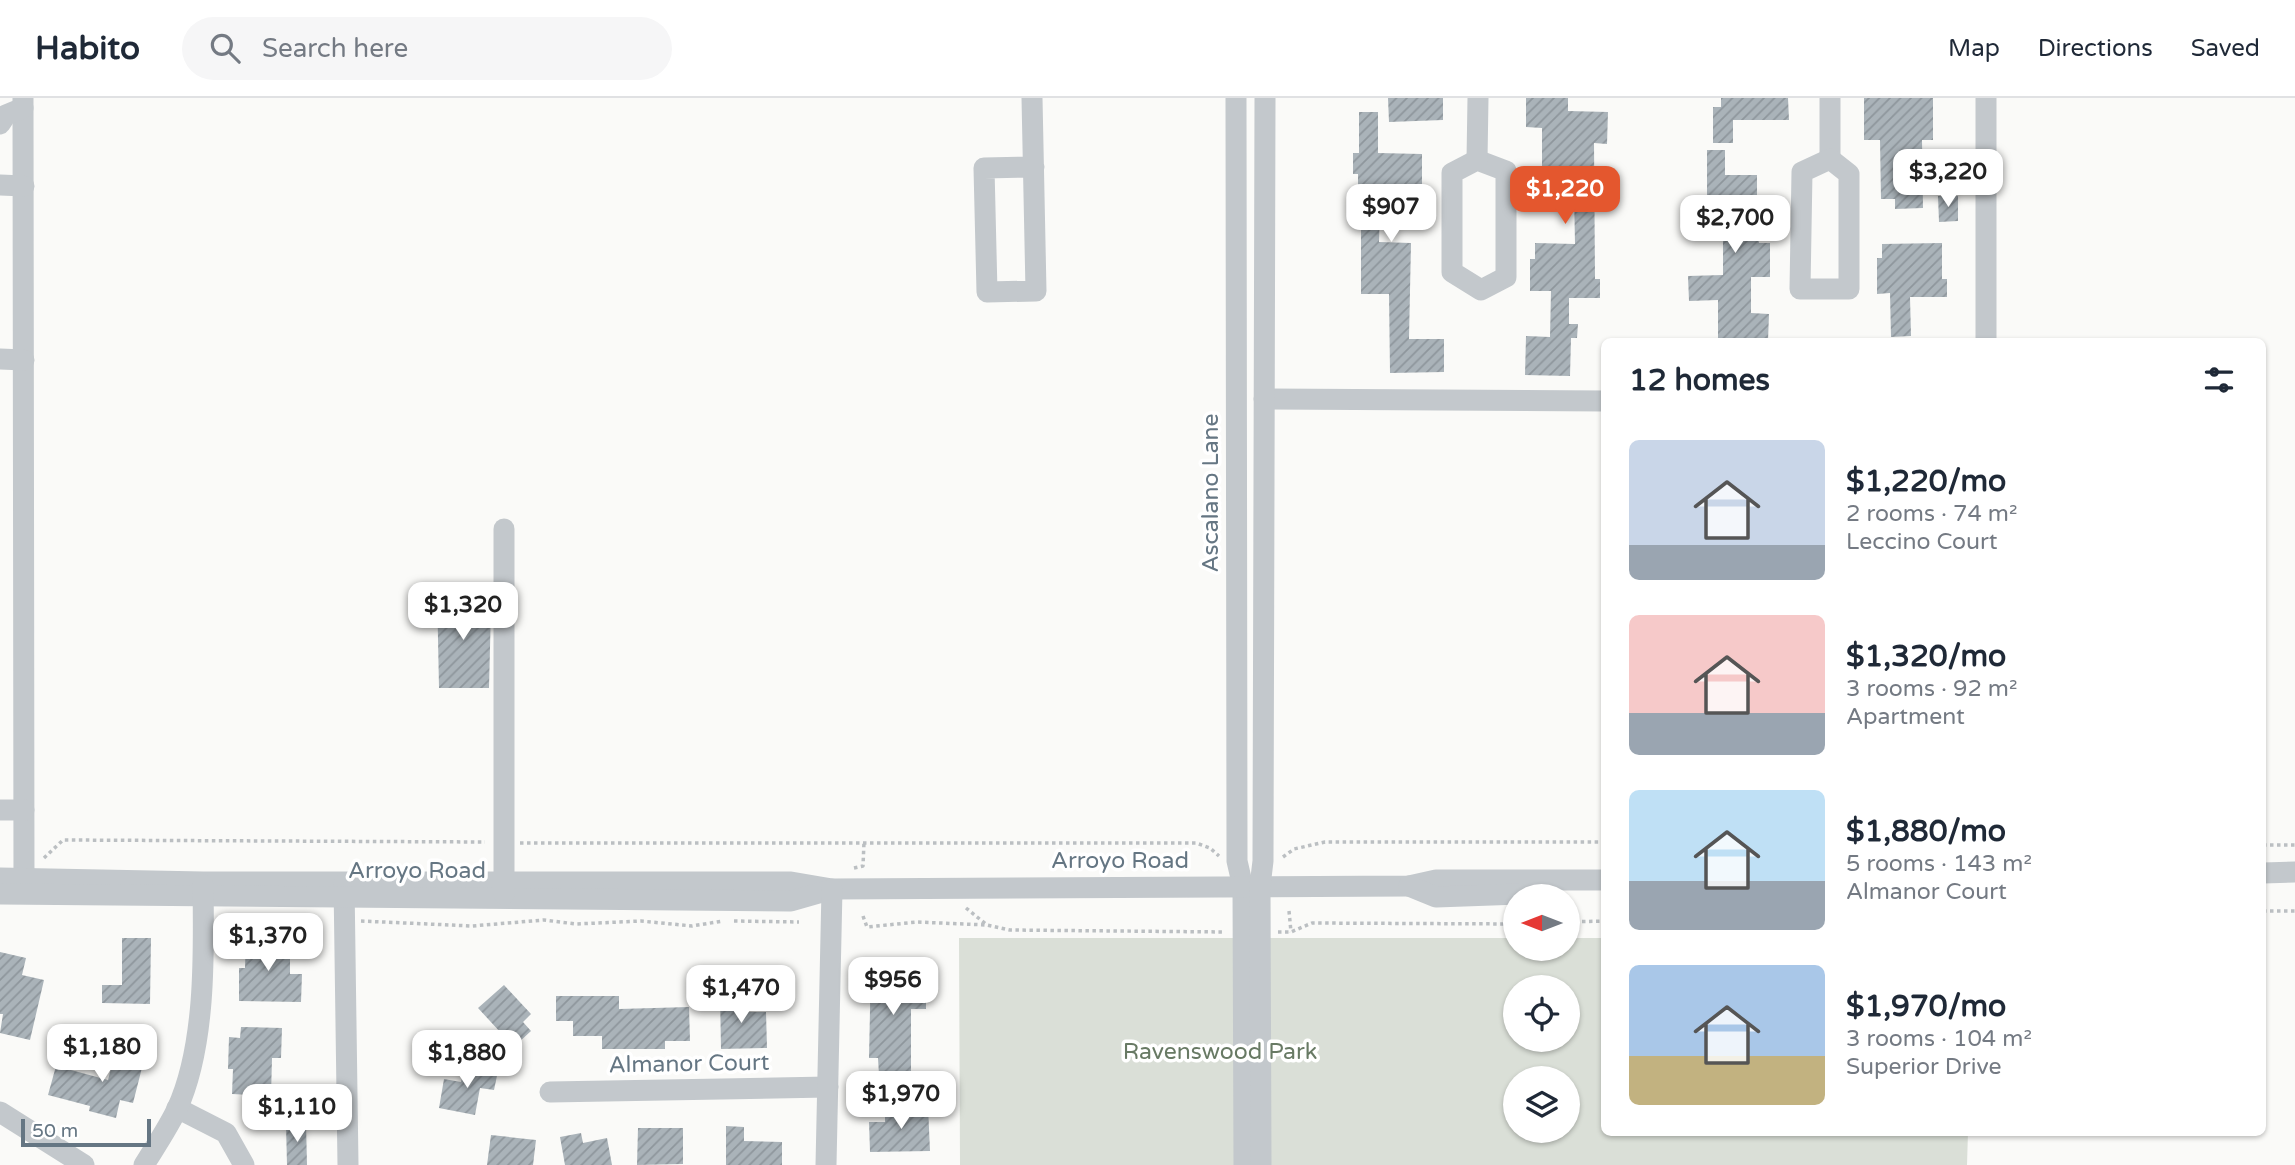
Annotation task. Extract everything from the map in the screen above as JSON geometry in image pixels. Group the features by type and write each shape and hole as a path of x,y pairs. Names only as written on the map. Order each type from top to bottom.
{"street":[{"path":"1032,98 1034,167 1036,290 987,292 984,168 1034,167"},
{"name":"Ascalano Lane","path":"1236,98 1237,861 1251,886"},
{"path":"1244,1165 1251,886 1263,861 1265,98"},
{"path":"1477,160 1478,98"},
{"path":"1830,98 1830,159"},
{"path":"1986,98 1986,338"},
{"path":"0,124 6,115 23,103"},
{"path":"23,103 24,886"},
{"path":"1830,159 1849,174 1849,289 1800,289 1802,172 1830,159"},
{"path":"1477,160 1506,171 1506,277 1481,290 1452,272 1452,173 1477,160"},
{"path":"0,185 24,186"},
{"path":"0,359 24,360"},
{"path":"1264,399 1601,401"},
{"path":"504,529 504,888"},
{"path":"0,810 24,810"},
{"path":"2266,873 2295,873"},
{"name":"Arroyo Road","path":"0,878 24,886 203,890 504,888 791,901 832,890 1409,886 1436,880 1601,880"},
{"name":"Arroyo Road","path":"0,894 24,886"},
{"path":"1251,886 1261,1165"},
{"name":"Arroyo Road","path":"1409,886 1436,897 1601,891"},
{"path":"344,889 348,1165"},
{"path":"144,1165 177,1108 192,1063 198,1012 203,890"},
{"path":"826,1165 832,890"},
{"name":"Almanor Court","path":"550,1092 828,1087"},
{"path":"177,1108 226,1133 244,1165"},
{"path":"0,1112 85,1165"}],"path":[{"path":"44,858 62,840 1196,843 1210,848 1223,860"},
{"path":"854,868 863,866 864,842"},
{"path":"1283,857 1294,849 1325,842 1601,842"},
{"path":"2266,845 2295,845"},
{"path":"1289,911 1291,932"},
{"path":"2266,911 2295,911"},
{"path":"863,916 867,927 917,922 987,925"},
{"path":"345,921 426,922 472,926 544,920 576,924 641,921 692,926 723,920 799,922"},
{"path":"1580,922 1601,921"}],"green space":[{"name":"Ravenswood Park","path":"959,938 1503,938 1503,961 1580,961 1580,938 1601,938 1601,1136 1968,1136 1967,1165 960,1165"}],"building":[{"path":"1388,98 1443,98 1443,120 1389,122"},
{"path":"1526,98 1568,98 1568,111 1608,112 1607,144 1594,143 1595,279 1600,279 1600,298 1569,298 1569,324 1578,324 1577,338 1571,338 1570,376 1525,375 1526,336 1550,337 1551,291 1530,291 1530,259 1535,259 1535,243 1575,244 1574,192 1542,191 1542,128 1526,127"},
{"path":"1721,98 1788,98 1789,120 1733,120 1733,143 1713,143 1713,107 1721,107"},
{"path":"1864,98 1933,98 1933,140 1922,140 1923,208 1895,209 1895,199 1881,199 1880,140 1864,140"},
{"path":"1359,112 1378,112 1378,153 1422,154 1422,209 1380,208 1379,242 1411,243 1409,339 1444,339 1444,372 1390,373 1389,294 1361,294 1361,208 1358,208 1358,174 1353,174 1353,153 1359,153"},
{"path":"1707,150 1725,150 1725,175 1757,175 1757,233 1759,243 1770,243 1770,277 1751,277 1751,313 1769,314 1768,338 1718,338 1718,300 1689,301 1688,276 1723,275 1723,212 1707,212"},
{"path":"1938,196 1958,196 1958,221 1939,222"},
{"path":"1942,243 1942,279 1947,279 1947,297 1910,297 1911,336 1891,337 1890,293 1877,294 1877,258 1882,258 1882,244"},
{"path":"463,589 463,608 491,608 489,688 439,688 437,590"},
{"path":"246,935 279,935 279,953 290,953 290,974 302,974 301,1002 239,1001 239,968 245,968"},
{"path":"122,938 151,938 150,1004 102,1003 102,985 122,985"},
{"path":"0,952 26,958 22,975 44,980 30,1040 0,1033 3,1014 0,1014"},
{"path":"871,963 908,963 908,987 926,987 926,1009 911,1009 911,1074 879,1075 878,1058 869,1058"},
{"path":"504,985 531,1014 523,1022 531,1031 505,1055 493,1041 501,1033 478,1008"},
{"path":"720,993 743,993 743,1012 766,1012 767,1048 721,1049"},
{"path":"556,996 619,996 619,1009 689,1007 690,1041 665,1041 665,1049 602,1049 602,1036 573,1036 573,1021 556,1021"},
{"path":"241,1027 282,1028 281,1058 272,1058 271,1096 232,1094 233,1069 228,1069 229,1037 240,1038"},
{"path":"117,1045 146,1052 133,1103 120,1100 116,1118 89,1111 90,1106 48,1095 56,1066 108,1080"},
{"path":"465,1065 498,1071 494,1090 480,1088 475,1115 439,1108 444,1079 461,1082"},
{"path":"928,1106 930,1151 870,1152 869,1122 885,1122 885,1107"},
{"path":"306,1123 307,1165 287,1165 286,1124"},
{"path":"726,1126 744,1127 744,1141 782,1142 782,1165 726,1165"},
{"path":"638,1128 683,1128 683,1164 637,1165"},
{"path":"581,1133 583,1143 607,1138 612,1165 565,1165 560,1137"},
{"path":"491,1135 536,1140 533,1165 487,1165"}]}
